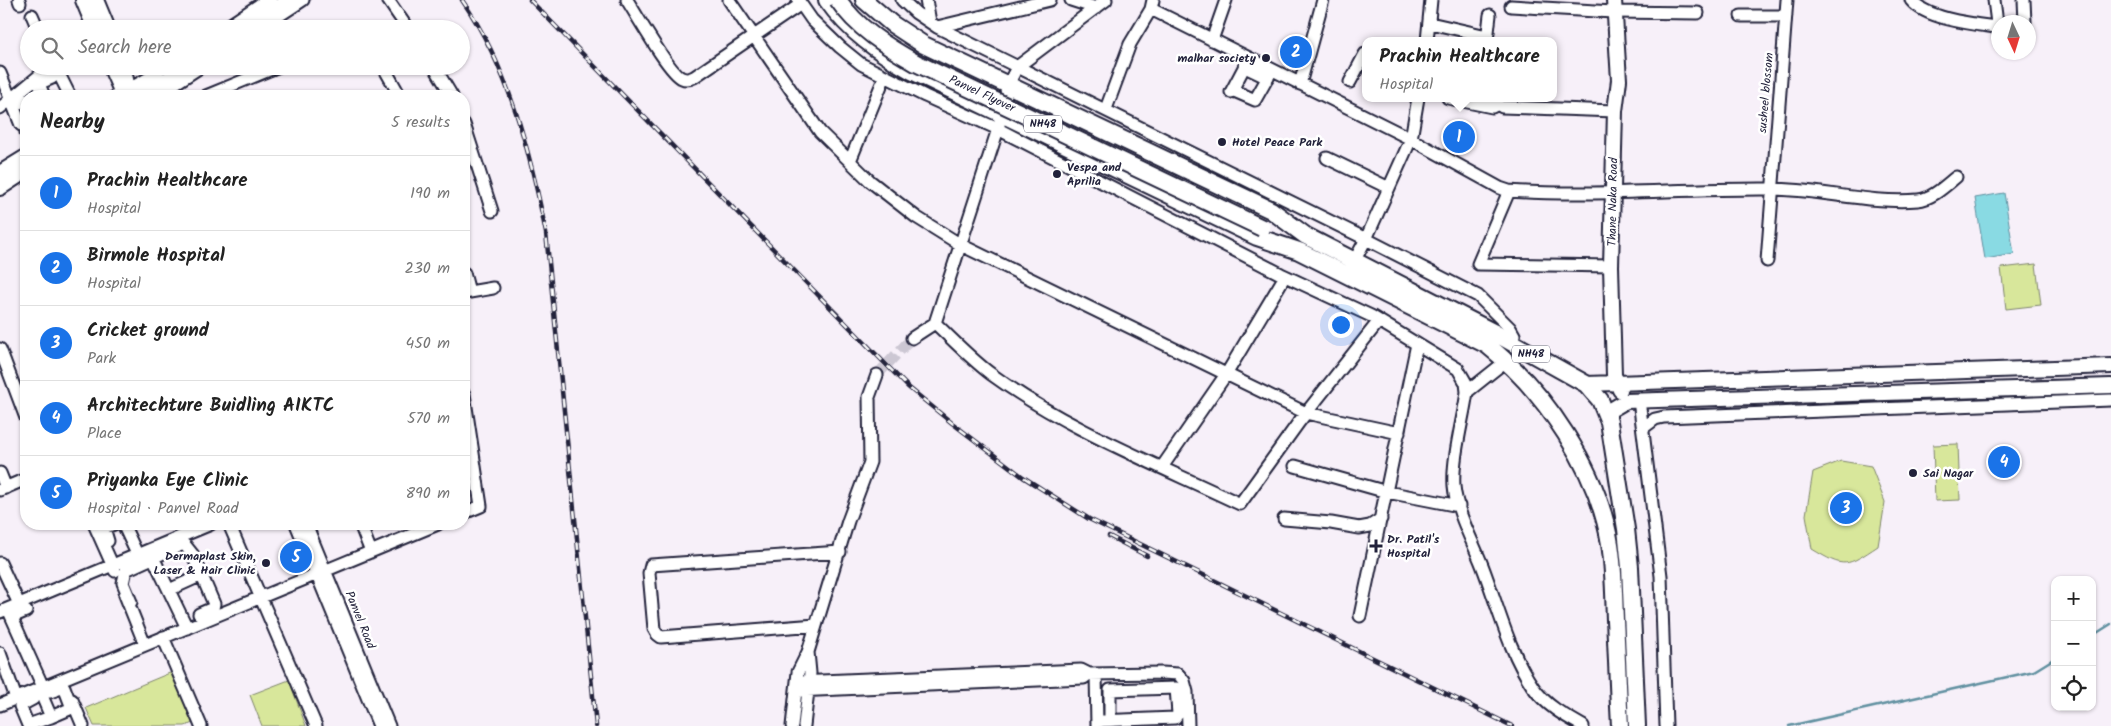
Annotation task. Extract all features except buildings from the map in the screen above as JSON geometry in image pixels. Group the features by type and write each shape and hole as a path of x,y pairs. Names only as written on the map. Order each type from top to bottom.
{"highway":[{"path":"827,0 844,23 880,52 1000,121 1257,237 1303,243"},
{"name":"Panvel Flyover","path":"838,0 851,17 880,41 916,63 1264,223"},
{"name":"Panvel Flyover","path":"850,0 858,10 886,34 920,54 1303,243"},
{"path":"864,0 909,36 1270,210 1303,243"},
{"name":"NH48","path":"1303,243 1487,345 1506,360 1533,388 1571,443 1607,528 1613,567 1620,726"},
{"name":"NH48","path":"1351,268 1510,342 1586,384 1600,400 1609,422 1630,567 1637,726"}],"main road":[{"path":"83,0 91,20"},
{"path":"96,0 104,20"},
{"path":"239,20 269,0"},
{"path":"258,20 289,0"},
{"name":"Thane Naka Road","path":"1614,6 1619,80 1615,111 1611,266 1614,375 1617,383 1633,401"},
{"path":"116,75 127,90"},
{"path":"125,75 128,90"},
{"path":"153,88 163,75"},
{"path":"153,88 173,75"},
{"path":"0,173 20,161"},
{"path":"0,188 20,175"},
{"path":"1586,384 2111,366"},
{"path":"1609,422 1609,411 1633,401 2111,386"}],"street":[{"path":"273,20 303,0"},
{"path":"388,0 402,20"},
{"path":"627,0 677,76 683,79 694,78 799,2 812,20 861,64 885,76 1000,121 1285,276 1379,321 1458,369 1466,383 1467,392 1455,470 1454,486 1459,506 1499,608 1513,651 1534,689 1556,711 1583,726"},
{"path":"729,0 820,132 870,181 916,217 961,244 1306,413 1399,433"},
{"path":"902,0 934,25 1106,109 1478,296 1510,328 1514,335 1510,342"},
{"path":"926,0 934,25"},
{"path":"934,25 1050,0"},
{"path":"1071,0 1096,8"},
{"path":"912,338 935,323 1000,121 1008,85 1017,67 1106,0"},
{"path":"1212,40 1226,0"},
{"path":"1300,84 1323,0"},
{"path":"1428,37 1430,0"},
{"name":"susheel blossom","path":"1766,261 1787,0"},
{"path":"1911,0 1915,5 1931,13 1991,27"},
{"path":"1994,0 1996,15"},
{"path":"2024,0 2025,15"},
{"path":"1106,109 1130,44 1152,5 1270,74 1300,84 1412,139 1500,188 1509,191 1613,194 1772,189 1878,200 1918,200 1929,197 1956,176"},
{"path":"1511,6 1614,6 1698,13"},
{"path":"32,15 34,20"},
{"path":"1487,37 1490,15"},
{"path":"1741,16 1786,16"},
{"path":"1430,23 1480,37"},
{"path":"1350,82 1362,60"},
{"path":"1247,62 1232,91 1255,100 1270,74"},
{"path":"0,73 20,121"},
{"path":"60,75 67,90"},
{"path":"153,88 182,75"},
{"path":"221,90 257,75"},
{"path":"388,75 397,90"},
{"path":"439,75 448,90"},
{"path":"27,90 43,76"},
{"path":"40,90 43,76"},
{"path":"850,161 885,76"},
{"path":"12,103 20,96"},
{"path":"0,108 20,101"},
{"path":"1351,268 1412,139 1417,102"},
{"path":"1468,102 1492,107 1499,103 1520,103 1615,111"},
{"path":"470,143 492,211"},
{"path":"1327,158 1389,188"},
{"path":"1509,191 1478,264 1611,266"},
{"path":"1162,467 1227,373 1285,276"},
{"path":"470,292 493,288"},
{"path":"935,323 989,372 1022,396 1104,440 1240,504 1306,413 1379,321"},
{"path":"1360,616 1382,519 1417,344"},
{"path":"0,349 20,402"},
{"path":"1467,392 1506,360"},
{"path":"792,726 798,672 808,652 842,547 846,527 870,462 869,397 876,375"},
{"path":"1643,428 1655,420 1664,417 2111,400"},
{"path":"1633,401 1643,428 1661,576 1666,726"},
{"path":"470,434 481,506 470,511"},
{"path":"1295,466 1387,492 1459,506"},
{"path":"0,473 3,489 20,482"},
{"path":"1284,519 1331,523 1359,528 1370,526 1382,519"},
{"path":"97,530 145,645"},
{"path":"0,705 16,698 41,691 64,687 72,706 50,717 29,726 20,706 41,691 64,679 163,637 213,608 214,604 193,555 184,545 136,552 117,557 103,530"},
{"path":"126,530 136,552"},
{"path":"131,602 123,583 126,570 152,550 197,530"},
{"path":"232,530 316,726"},
{"name":"Panvel Road","path":"299,530 321,572 389,726"},
{"name":"Panvel Road","path":"308,530 321,572 379,726"},
{"path":"362,530 371,552"},
{"path":"185,624 260,597 420,530"},
{"path":"816,625 660,637 654,629 649,573 651,565 842,547"},
{"path":"152,550 185,624"},
{"path":"11,608 113,566 136,552"},
{"path":"0,563 11,608 50,717"},
{"path":"169,590 202,575"},
{"path":"163,637 201,726"},
{"path":"804,726 810,672 808,652"},
{"path":"0,653 16,698"},
{"path":"796,687 966,680 1081,670 1093,674 1162,672 1178,674 1184,681 1187,692 1185,719"},
{"path":"1093,674 1097,724 1110,720 1185,719"},
{"path":"64,679 83,726"},
{"path":"1110,720 1109,692 1112,689 1176,688 1185,719"}],"green space":[{"path":"2036,264 2041,305 2006,309 2001,268"},
{"path":"1958,444 1960,500 1935,501 1933,445"},
{"path":"1841,461 1871,466 1885,502 1878,546 1859,558 1845,563 1832,560 1812,549 1806,515 1813,472"},
{"path":"172,672 193,723 185,726 94,726 86,708"},
{"path":"289,680 306,726 262,726 250,695"}],"water":[{"path":"2004,193 2014,254 1985,259 1975,198"}],"waterway":[{"path":"2096,633 2111,624"},
{"path":"1789,726 2034,671 2051,660"}],"tunnel":[{"path":"877,375 912,338"}],"railway":[{"path":"462,0 493,54 516,112 533,172 546,233 596,726"},
{"path":"530,0 908,387 1023,477 1089,519 1512,726"},
{"path":"1109,536 1147,556"}],"place":[{"name":"Birmole Hospital","path":"1296,52"},
{"name":"malhar society","path":"1266,58"},
{"name":"Prachin Healthcare","path":"1459,137"},
{"name":"Hotel Peace Park","path":"1222,142"},
{"name":"Vespa and Aprilia","path":"1057,174"},
{"name":"Architechture Buidling AIKTC","path":"2004,462"},
{"name":"Sai Nagar","path":"1913,473"},
{"name":"Cricket ground","path":"1846,508"},
{"name":"Dr. Patil's Hospital","path":"1376,546"},
{"name":"Priyanka Eye Clinic","path":"296,557"},
{"name":"Dermaplast Skin, Laser & Hair Clinic","path":"266,563"}]}
